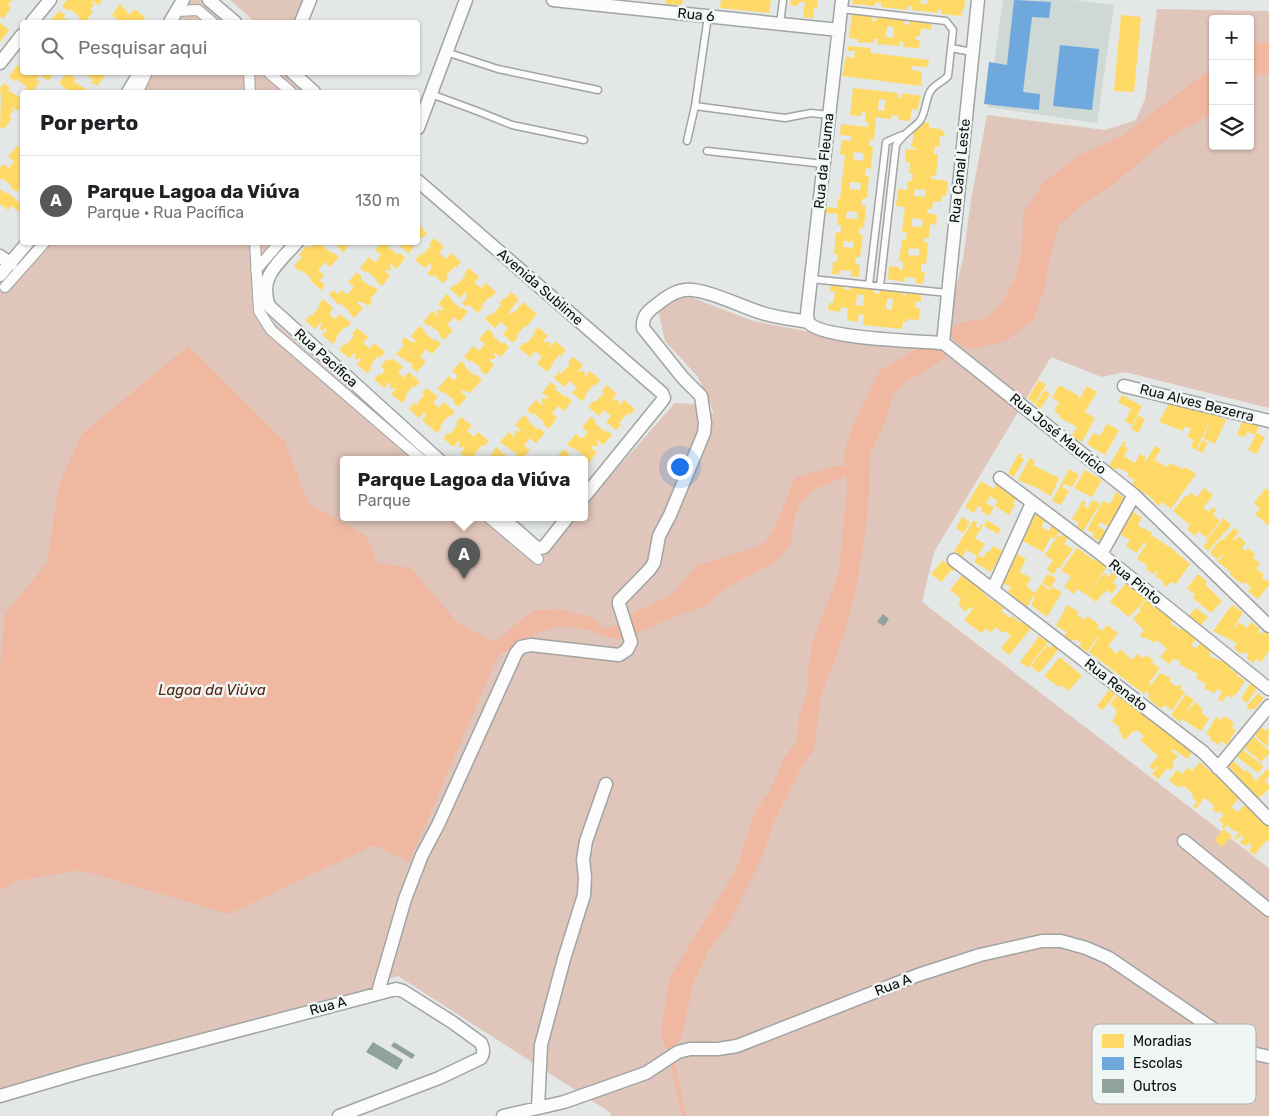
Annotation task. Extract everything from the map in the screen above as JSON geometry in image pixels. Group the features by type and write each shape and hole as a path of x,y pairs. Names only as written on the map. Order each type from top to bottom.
{"street":[{"path":"34,20 50,0"},
{"path":"209,0 233,20"},
{"path":"303,20 310,0"},
{"path":"420,122 466,0"},
{"name":"Rua 6","path":"553,0 839,30"},
{"name":"Rua Canal Leste","path":"943,343 978,0"},
{"name":"Rua da Fleuma","path":"808,322 807,314 842,4"},
{"path":"175,14 198,10 210,20"},
{"path":"0,63 20,38"},
{"path":"129,90 138,75"},
{"path":"139,90 146,75"},
{"path":"249,75 250,90"},
{"path":"271,75 289,90"},
{"path":"295,75 312,90"},
{"name":"Avenida Sublime","path":"420,183 662,393 664,398 662,401 588,492"},
{"path":"2,281 11,264 26,245"},
{"path":"2,281 42,245"},
{"path":"255,245 259,311 270,330 417,456"},
{"path":"256,270 277,245"},
{"name":"Rua Pacífica","path":"294,245 266,279 266,293 269,306 435,456"},
{"path":"0,256 11,264"},
{"path":"378,992 405,899 422,855 438,825 516,653 521,647 531,645 620,655 630,646 631,642 619,601 654,563 659,536 670,515 704,433 705,423 701,396 683,378 643,328 642,321 646,314 664,299 677,292 698,290 764,314 808,322 814,329 865,338 943,343"},
{"name":"Rua José Maurício","path":"943,343 1134,495 1269,626"},
{"name":"Rua Alves Bezerra","path":"1124,386 1269,421"},
{"name":"Rua Pinto","path":"1000,478 1101,554 1269,688"},
{"path":"1101,554 1134,495"},
{"path":"993,589 1032,503"},
{"path":"492,521 538,560"},
{"path":"506,521 538,549 544,547 565,521"},
{"name":"Rua Renato","path":"954,560 1203,752 1269,820"},
{"path":"1218,768 1269,706"},
{"path":"538,1108 541,1045 564,959 584,895 585,877 583,860 586,841 606,784"},
{"path":"1184,841 1269,910"},
{"name":"Rua A","path":"503,1116 564,1102 646,1073 673,1055 690,1049 718,1049 737,1046 918,976 971,958 1042,941 1061,941 1086,948 1109,958 1206,1024"},
{"name":"Rua A","path":"0,1096 86,1070 378,992 396,989 403,991 452,1022 483,1047 481,1058 439,1078 339,1116"},
{"name":"Rua A","path":"1256,1054 1269,1056"}],"lane":[{"path":"780,24 783,0"},
{"path":"842,4 946,21 952,30 948,76 933,88 930,92 923,117 903,135 896,145 880,286"},
{"path":"687,141 708,16"},
{"path":"951,48 972,52"},
{"path":"446,52 498,69 598,90"},
{"path":"430,94 477,110 512,126 584,140"},
{"path":"694,106 785,118 811,113 829,115"},
{"path":"869,285 886,142 903,135"},
{"path":"707,151 824,164"},
{"path":"811,279 948,293"}],"shaded area":[{"path":"191,0 200,0 224,20 174,20 185,11"},
{"path":"230,0 305,0 298,20 253,20"},
{"path":"1003,0 1073,0 1114,5 1097,123 988,107"},
{"path":"1157,9 1269,11 1269,408 1125,372 1102,377 1051,357 934,552 922,602 1269,868 1269,1116 610,1116 611,1113 398,976 382,981 378,992 0,1096 0,290 5,287 43,245 286,245 263,273 266,315 425,456 340,456 340,521 498,521 540,557 571,521 588,521 588,501 675,403 694,404 714,413 698,377 665,341 657,305 688,296 753,321 858,341 943,341 963,259 971,200 987,115 1105,130 1136,120 1145,99"},
{"path":"146,75 285,75 303,90 139,90"}],"water":[{"path":"1269,42 1269,73 1254,77 1254,60 1254,44"},
{"path":"1209,72 1209,116 1174,134 1113,185 1081,205 1058,227 1044,290 1033,320 1006,341 975,348 962,346 950,336 951,328 960,323 987,318 1001,304 1015,279 1022,250 1023,214 1044,182 1078,156 1122,136"},
{"path":"924,342 950,350 943,359 906,381 893,395 884,425 871,451 866,526 857,585 839,649 821,696 814,749 799,772 777,815 760,862 730,922 709,950 694,981 681,1038 670,1054 664,1046 661,1032 670,977 736,870 755,812 769,792 785,757 797,740 799,715 807,695 808,672 813,640 839,573 847,489 846,476 813,490 801,503 795,515 791,544 776,562 724,589 707,605 635,634 629,619 631,614 673,593 697,565 746,551 766,542 776,524 795,478 832,467 845,466 844,455 852,427 880,370 906,356"},
{"name":"Lagoa da Viúva","path":"188,346 285,442 308,503 366,536 378,563 411,568 457,622 494,642 534,610 561,609 592,618 603,627 614,627 620,623 625,637 618,639 604,637 589,630 556,627 537,633 498,656 409,862 374,845 229,914 80,870 16,881 0,890 0,669 5,613 47,563 59,484 82,434"}],"building: Moradias":[{"path":"0,0 12,0 8,5 11,8 3,19 0,16"},
{"path":"67,0 102,0 99,5 91,2 94,5 90,10 93,12 87,20 78,19 80,17 70,9 68,11 62,6"},
{"path":"666,0 683,0 682,5 665,4"},
{"path":"721,0 771,0 769,13 720,8"},
{"path":"791,0 818,0 817,9 814,8 813,18 803,17 805,2 799,2 798,6 790,5"},
{"path":"853,0 921,0 920,3 927,4 928,0 965,0 961,16 941,14 942,10 938,9 938,13 912,10 912,6 908,6 908,10 881,7 881,3 875,2 875,6 852,4"},
{"path":"120,4 130,15 134,9 145,17 143,20 118,20 112,15"},
{"path":"59,11 68,20 51,20"},
{"path":"852,14 873,16 872,21 876,21 877,17 905,20 904,24 909,25 910,20 932,24 931,30 921,28 920,36 916,36 915,40 920,40 919,48 903,47 904,42 900,42 899,46 877,44 878,39 874,39 874,43 858,42 858,39 849,38","holes":["887,26 894,27 893,38 886,37"]},
{"path":"1121,15 1141,17 1134,92 1114,91"},
{"path":"0,23 9,30 0,42"},
{"path":"848,46 871,48 870,53 929,60 928,67 912,66 912,70 922,72 921,86 842,76 846,57 854,58 855,51 848,51"},
{"path":"17,65 20,67 20,75 40,75 36,80 40,82 34,90 27,90 25,89 27,87 16,79 15,81 9,77"},
{"path":"40,75 53,75 48,81"},
{"path":"65,75 71,75 76,79 74,82 88,90 67,90 59,83"},
{"path":"87,75 106,75 97,86 91,82 93,80"},
{"path":"4,83 10,88 8,90 20,96 20,108 18,111 11,108 14,110 9,116 12,118 4,129 0,127 0,88"},
{"path":"853,88 898,93 897,97 901,98 901,93 921,96 917,110 912,109 910,121 898,120 899,116 891,115 891,119 876,117 874,140 869,139 869,146 873,147 871,169 866,168 865,176 869,176 867,198 863,198 862,201 862,205 866,206 864,228 859,227 859,235 863,235 860,257 856,257 855,264 860,265 859,277 851,276 851,271 840,270 839,274 832,274 833,262 837,262 838,255 834,254 836,232 841,233 841,225 837,225 838,214 826,213 826,207 837,208 838,199 840,199 845,155 840,154 842,140 851,141 851,136 840,135 841,124 868,127 869,123 865,122 866,112 862,112 861,116 850,115","holes":["879,99 886,100 884,111 878,110","853,152 864,153 863,161 853,159","850,182 861,183 860,190 849,189","847,211 857,212 857,219 846,218","843,241 854,242 853,248 843,247"]},
{"path":"922,122 929,123 929,128 941,129 946,137 940,136 939,147 935,146 934,154 938,154 936,176 931,176 931,179 948,181 946,196 942,196 941,202 933,201 932,209 927,209 927,213 937,215 936,225 930,224 929,238 924,238 924,242 928,243 926,264 921,264 921,272 925,272 923,284 916,283 916,278 905,277 904,282 888,279 889,266 899,267 899,269 903,270 903,262 899,261 902,240 906,240 907,232 902,232 905,207 896,206 898,189 907,190 908,181 912,181 913,174 909,173 910,162 905,162 906,149 916,150 916,148 911,147 911,143 915,126 921,127","holes":["915,189 926,190 925,197 914,196","912,218 923,220 922,227 911,226","909,248 919,249 919,256 908,255"]},
{"path":"17,146 20,148 20,188 17,192 2,178 0,180 0,168 3,164 9,168 14,161 8,157"},
{"path":"0,189 6,194 7,192 20,203 20,213 11,206 8,210 0,204"},
{"path":"420,226 427,233 423,238 420,238"},
{"path":"434,238 444,247 439,253 446,259 451,253 461,262 446,276 448,278 443,283 434,275 432,277 427,273 432,268 430,267 431,263 425,268 415,260 431,246 429,244"},
{"path":"312,245 322,245 332,254 333,252 339,257 330,267 325,262 318,270 324,275 320,280 325,285 321,290 310,280 311,278 294,266 302,257 299,255 306,246 310,248"},
{"path":"336,245 349,245 343,253"},
{"path":"379,245 390,245 388,247 405,258 397,269 391,264 389,266 392,268 389,271 386,269 385,271 390,276 382,286 367,271 366,273 360,268 369,257 375,263 381,255 375,250"},
{"path":"399,245 414,245 409,254"},
{"path":"469,268 479,277 474,283 481,288 486,283 496,292 481,306 483,307 478,313 469,305 467,307 462,303 467,298 465,297 467,294 465,292 460,298 450,289 455,284 457,285 466,275 464,274"},
{"path":"357,272 362,277 361,279 378,290 370,299 372,302 368,306 363,302 359,301 357,303 363,308 354,318 350,312 329,295 333,290 337,294 342,290 347,295 354,287 348,282"},
{"path":"831,283 843,285 843,289 850,290 851,286 875,289 874,293 880,294 880,289 904,292 903,296 905,297 906,292 921,294 921,302 916,301 915,308 920,308 919,320 908,319 908,322 903,321 902,329 863,325 864,315 859,314 858,322 847,320 848,308 841,307 840,312 828,310 829,303 833,303 835,292 830,291","holes":["857,294 864,295 863,306 856,305","887,298 893,299 892,310 886,309"]},
{"path":"511,292 519,299 509,312 511,314 523,302 537,314 516,336 518,337 513,343 503,334 508,328 501,322 495,328 485,319 490,314 492,315 501,305 499,303"},
{"path":"447,294 461,309 462,307 468,312 459,322 454,317 447,325 453,330 444,340 439,335 440,333 423,322 432,311 439,315 436,312 439,309 442,311 444,309 438,304"},
{"path":"323,299 333,308 329,314 335,319 340,314 351,323 346,328 344,327 333,344 322,335 327,330 325,328 323,331 319,328 322,325 320,323 315,329 305,320 310,315 312,316"},
{"path":"419,326 434,341 435,339 441,344 432,354 426,349 420,357 426,362 417,372 411,367 413,365 396,354 404,345 401,342 405,337 415,343 416,341 411,336"},
{"path":"538,327 548,336 543,341 545,343 547,341 551,344 550,347 555,341 566,350 561,356 559,355 547,372 537,363 542,357 535,351 530,357 519,348 524,342 526,344 535,334 533,333"},
{"path":"357,328 368,337 363,343 370,349 374,343 385,352 380,358 378,356 367,373 357,365 361,359 360,357 357,360 354,357 356,354 354,353 349,358 339,350 354,336 352,334"},
{"path":"488,329 502,344 504,342 509,347 501,357 495,353 493,354 496,357 493,360 490,358 489,360 494,365 486,375 480,370 481,368 464,357 473,346 479,351 485,344 479,339"},
{"path":"573,357 583,365 578,371 582,370 586,374 585,377 590,371 600,380 596,386 594,384 582,401 572,393 577,387 569,381 565,387 554,378 559,372 561,374 570,364 568,362"},
{"path":"392,358 403,367 398,372 404,378 409,372 420,382 415,387 413,386 402,403 391,394 396,389 395,387 392,389 389,387 391,384 389,382 384,388 374,379 385,370 381,366 387,359 390,361"},
{"path":"461,361 475,376 476,374 482,379 470,393 463,390 461,392 467,397 458,407 453,402 454,400 437,389 449,376 454,381 458,376 452,371"},
{"path":"1039,380 1046,385 1034,404 1028,398"},
{"path":"551,382 557,387 555,389 572,401 564,411 558,406 552,413 557,418 549,429 534,413 533,415 527,410 536,400 542,405 541,401 544,397 546,400 548,397 542,393"},
{"path":"607,385 617,394 612,400 616,399 620,402 619,406 624,400 635,409 630,415 628,413 619,423 621,425 616,430 606,422 611,416 604,410 599,416 588,407 604,393 602,391"},
{"path":"1059,385 1079,396 1079,399 1087,386 1097,392 1085,412 1095,418 1082,442 1072,436 1077,427 1059,417 1060,415 1054,411 1059,402 1052,398"},
{"path":"427,388 438,397 433,402 439,408 444,402 455,412 450,417 448,416 437,433 423,421 426,414 424,412 419,418 409,409 414,403 416,405"},
{"path":"1045,390 1050,394 1040,409 1035,404"},
{"path":"1122,395 1142,406 1132,425 1125,421 1131,409 1118,402"},
{"path":"1171,400 1183,407 1184,405 1199,411 1200,409 1214,411 1213,414 1226,420 1215,444 1203,438 1210,422 1196,450 1191,447 1194,440 1187,437 1191,429 1185,426 1183,431 1159,422"},
{"path":"524,415 538,430 539,428 545,433 536,443 530,438 524,446 530,450 525,456 516,456 517,454 500,442 509,432 514,437 516,435 514,433 517,430 519,432 521,430 515,425"},
{"path":"1138,415 1145,419 1138,433 1131,429"},
{"path":"461,417 472,426 467,431 474,437 478,432 489,441 484,446 482,445 474,455 476,456 464,456 460,453 465,448 458,446 460,443 458,441 453,447 443,438 448,433 450,434 458,424 456,423"},
{"path":"591,417 605,432 606,430 612,435 603,445 598,440 596,442 599,444 596,447 593,445 591,448 597,452 589,463 588,456 584,456 567,444 576,434 582,439 588,432 582,427"},
{"path":"1243,419 1259,425 1256,433 1265,437 1257,454 1248,450 1256,435 1247,432 1245,437 1237,435"},
{"path":"1107,424 1119,430 1105,455 1087,444 1093,433 1100,436"},
{"path":"1202,440 1208,443 1202,453 1197,451"},
{"path":"1124,441 1126,442 1124,446 1128,448 1124,456 1135,463 1140,454 1146,457 1144,460 1146,461 1155,446 1161,449 1154,460 1167,467 1170,463 1183,469 1185,467 1196,474 1171,509 1162,502 1159,506 1132,484 1135,480 1127,476 1129,473 1109,466"},
{"path":"496,447 506,456 490,456"},
{"path":"564,449 569,453 569,456 558,456"},
{"path":"1019,453 1022,455 1020,457 1024,459 1014,477 1008,473"},
{"path":"1030,458 1035,461 1033,465 1059,478 1051,496 1018,480"},
{"path":"1069,469 1079,475 1072,487 1064,484 1062,487 1069,491 1061,505 1052,501"},
{"path":"1085,470 1102,480 1092,497 1074,488"},
{"path":"981,481 994,489 997,482 1017,496 1013,504 1015,505 1009,515 995,506 998,501 990,496 986,503 994,507 989,516 981,511 982,508 978,506 974,513 965,507"},
{"path":"1204,488 1213,495 1203,508 1209,512 1213,507 1217,510 1213,514 1220,521 1206,538 1199,531 1195,536 1187,529 1190,525 1173,511 1185,496 1187,497 1191,493 1197,497"},
{"path":"1266,488 1269,491 1269,526 1255,514 1260,509 1254,503"},
{"path":"1116,492 1126,499 1109,527 1100,522 1098,526 1106,531 1100,541 1092,537 1094,533 1087,530 1103,501 1110,504"},
{"path":"1083,500 1086,502 1084,506 1088,508 1093,500 1100,504 1083,531 1077,527 1079,523 1072,519"},
{"path":"1131,510 1142,518 1138,525 1152,533 1151,535 1171,548 1190,564 1176,584 1170,583 1167,587 1163,584 1164,582 1155,576 1158,572 1156,571 1153,574 1146,569 1148,566 1137,559 1147,543 1144,543 1137,553 1126,546 1130,540 1118,533"},
{"path":"1033,511 1046,519 1041,527 1049,531 1052,525 1069,536 1064,544 1073,549 1059,569 1057,567 1055,573 1052,574 1047,569 1053,560 1045,555 1058,535 1061,537 1063,534 1059,532 1054,539 1051,537 1043,552 1021,540"},
{"path":"962,517 970,522 963,533 956,528"},
{"path":"1224,518 1231,525 1208,551 1203,546"},
{"path":"987,520 1001,529 998,534 984,526"},
{"path":"973,521 978,522 975,526 979,528 981,524 983,526 975,538 985,544 977,556 967,550 962,557 954,551"},
{"path":"1234,528 1239,532 1233,539 1235,540 1239,536 1246,543 1242,548 1245,551 1248,548 1255,554 1253,558 1260,563 1256,568 1264,575 1262,577 1265,580 1268,582 1269,580 1269,585 1258,599 1248,591 1251,587 1235,579 1230,574 1231,572 1217,561 1218,559 1220,560 1222,555 1217,559 1210,553 1221,539 1222,541"},
{"path":"993,546 1003,551 991,572 974,562 978,555 983,558 987,551 990,552"},
{"path":"1077,548 1095,561 1097,558 1108,565 1087,595 1077,589 1074,594 1064,586 1069,580 1073,582 1069,579 1071,576 1061,571"},
{"path":"1017,554 1026,559 1019,573 1031,578 1026,586 1035,593 1041,584 1050,590 1052,587 1062,592 1047,617 1031,605 1035,598 1033,596 1027,607 1008,592 1011,587 1000,582"},
{"path":"943,560 950,566 952,564 956,567 941,582 931,574"},
{"path":"1113,570 1119,574 1113,583 1117,586 1112,594 1107,590 1096,602 1087,595 1104,573 1109,577"},
{"path":"963,574 992,601 1004,608 1001,611 1010,618 1012,616 1021,623 1025,619 1033,626 1009,655 1001,648 1011,636 1005,631 1003,633 995,627 991,633 986,628 981,633 964,620 973,609 970,607 965,612 958,603 961,599 950,590"},
{"path":"1047,574 1056,578 1051,588 1042,583"},
{"path":"1198,574 1222,601 1211,613 1193,598 1195,595 1187,588"},
{"path":"1127,582 1146,599 1129,617 1110,602"},
{"path":"1148,599 1153,603 1151,605 1161,611 1162,609 1174,619 1170,623 1180,630 1182,627 1197,638 1191,645 1196,649 1201,642 1213,649 1209,656 1221,661 1223,658 1232,664 1229,668 1238,674 1237,676 1245,680 1236,695 1234,694 1232,698 1226,695 1223,702 1218,699 1222,692 1217,689 1214,693 1204,688 1206,684 1196,678 1198,674 1179,664 1181,662 1177,659 1173,659 1169,664 1160,657 1167,649 1157,640 1154,643 1145,637 1144,639 1140,635 1144,630 1133,619 1141,610 1139,608"},
{"path":"1067,605 1079,612 1077,615 1085,620 1087,616 1096,622 1099,625 1097,627 1102,631 1107,625 1118,633 1108,646 1117,654 1120,649 1132,660 1137,654 1143,658 1146,655 1154,661 1152,663 1160,668 1149,683 1151,685 1160,673 1171,678 1169,681 1177,687 1180,684 1182,686 1180,689 1185,692 1172,710 1164,705 1161,709 1148,698 1149,693 1147,691 1144,694 1089,652 1098,637 1087,652 1079,646 1082,643 1073,639 1072,641 1064,636 1067,632 1056,626"},
{"path":"1232,605 1243,612 1233,629 1239,622 1247,628 1251,622 1260,629 1258,632 1262,634 1264,631 1269,635 1269,651 1261,662 1256,659 1253,663 1246,658 1248,656 1247,653 1241,652 1240,654 1234,648 1237,643 1213,631"},
{"path":"1196,608 1208,617 1201,625 1189,616"},
{"path":"1039,636 1048,642 1028,668 1020,662"},
{"path":"1054,643 1060,648 1039,673 1031,666 1047,645 1050,648"},
{"path":"1060,657 1082,676 1068,691 1044,676"},
{"path":"1252,681 1258,687 1247,703 1241,698"},
{"path":"1112,686 1118,691 1103,710 1097,706"},
{"path":"1120,692 1195,748 1187,759 1173,749 1171,751 1178,756 1172,763 1174,766 1170,771 1168,768 1158,779 1152,774 1158,767 1154,770 1149,767 1158,756 1140,740 1144,736 1137,730 1133,731 1125,740 1118,731 1120,728 1112,721 1117,714 1115,712 1117,710 1110,704"},
{"path":"1258,693 1264,698 1254,710 1252,708 1250,710 1246,707"},
{"path":"1186,694 1194,700 1187,710 1195,702 1203,709 1201,712 1209,719 1201,731 1182,719 1180,722 1171,715"},
{"path":"1224,716 1233,722 1232,728 1236,730 1227,745 1221,741 1219,745 1206,734 1216,717 1221,720"},
{"path":"1260,726 1265,731 1269,727 1268,748 1253,733"},
{"path":"1254,737 1269,751 1269,754 1261,762 1244,747"},
{"path":"1242,749 1262,765 1263,767 1258,773 1236,756"},
{"path":"1233,761 1245,772 1247,770 1256,781 1267,769 1269,776 1265,781 1269,785 1269,789 1258,799 1234,776 1236,774 1228,767"},
{"path":"1200,762 1240,797 1231,807 1238,812 1246,804 1269,826 1269,842 1267,840 1254,855 1249,850 1252,846 1248,843 1246,846 1239,842 1244,838 1241,835 1236,840 1234,838 1239,833 1236,830 1235,832 1227,825 1224,829 1221,827 1224,825 1219,820 1224,815 1212,809 1214,806 1208,800 1204,798 1196,809 1193,806 1197,803 1192,796 1193,794 1183,785 1181,788 1177,787 1169,780 1177,770 1182,774 1188,767 1192,771"},
{"path":"1224,829 1232,836 1222,847 1214,840"}],"building: Escolas":[{"path":"1014,0 1051,2 1049,18 1032,17 1023,92 1040,94 1039,110 984,104 989,62 1007,65"},
{"path":"1060,45 1099,49 1092,110 1053,106"}],"building: Outros":[{"path":"883,614 889,619 884,626 877,622"},
{"path":"373,1042 403,1060 397,1070 366,1052"},
{"path":"394,1042 415,1055 412,1059 391,1046"}],"waterway":[{"path":"672,1060 684,1116"}],"place":[{"name":"Parque Lagoa da Viúva","path":"464,579"}]}
